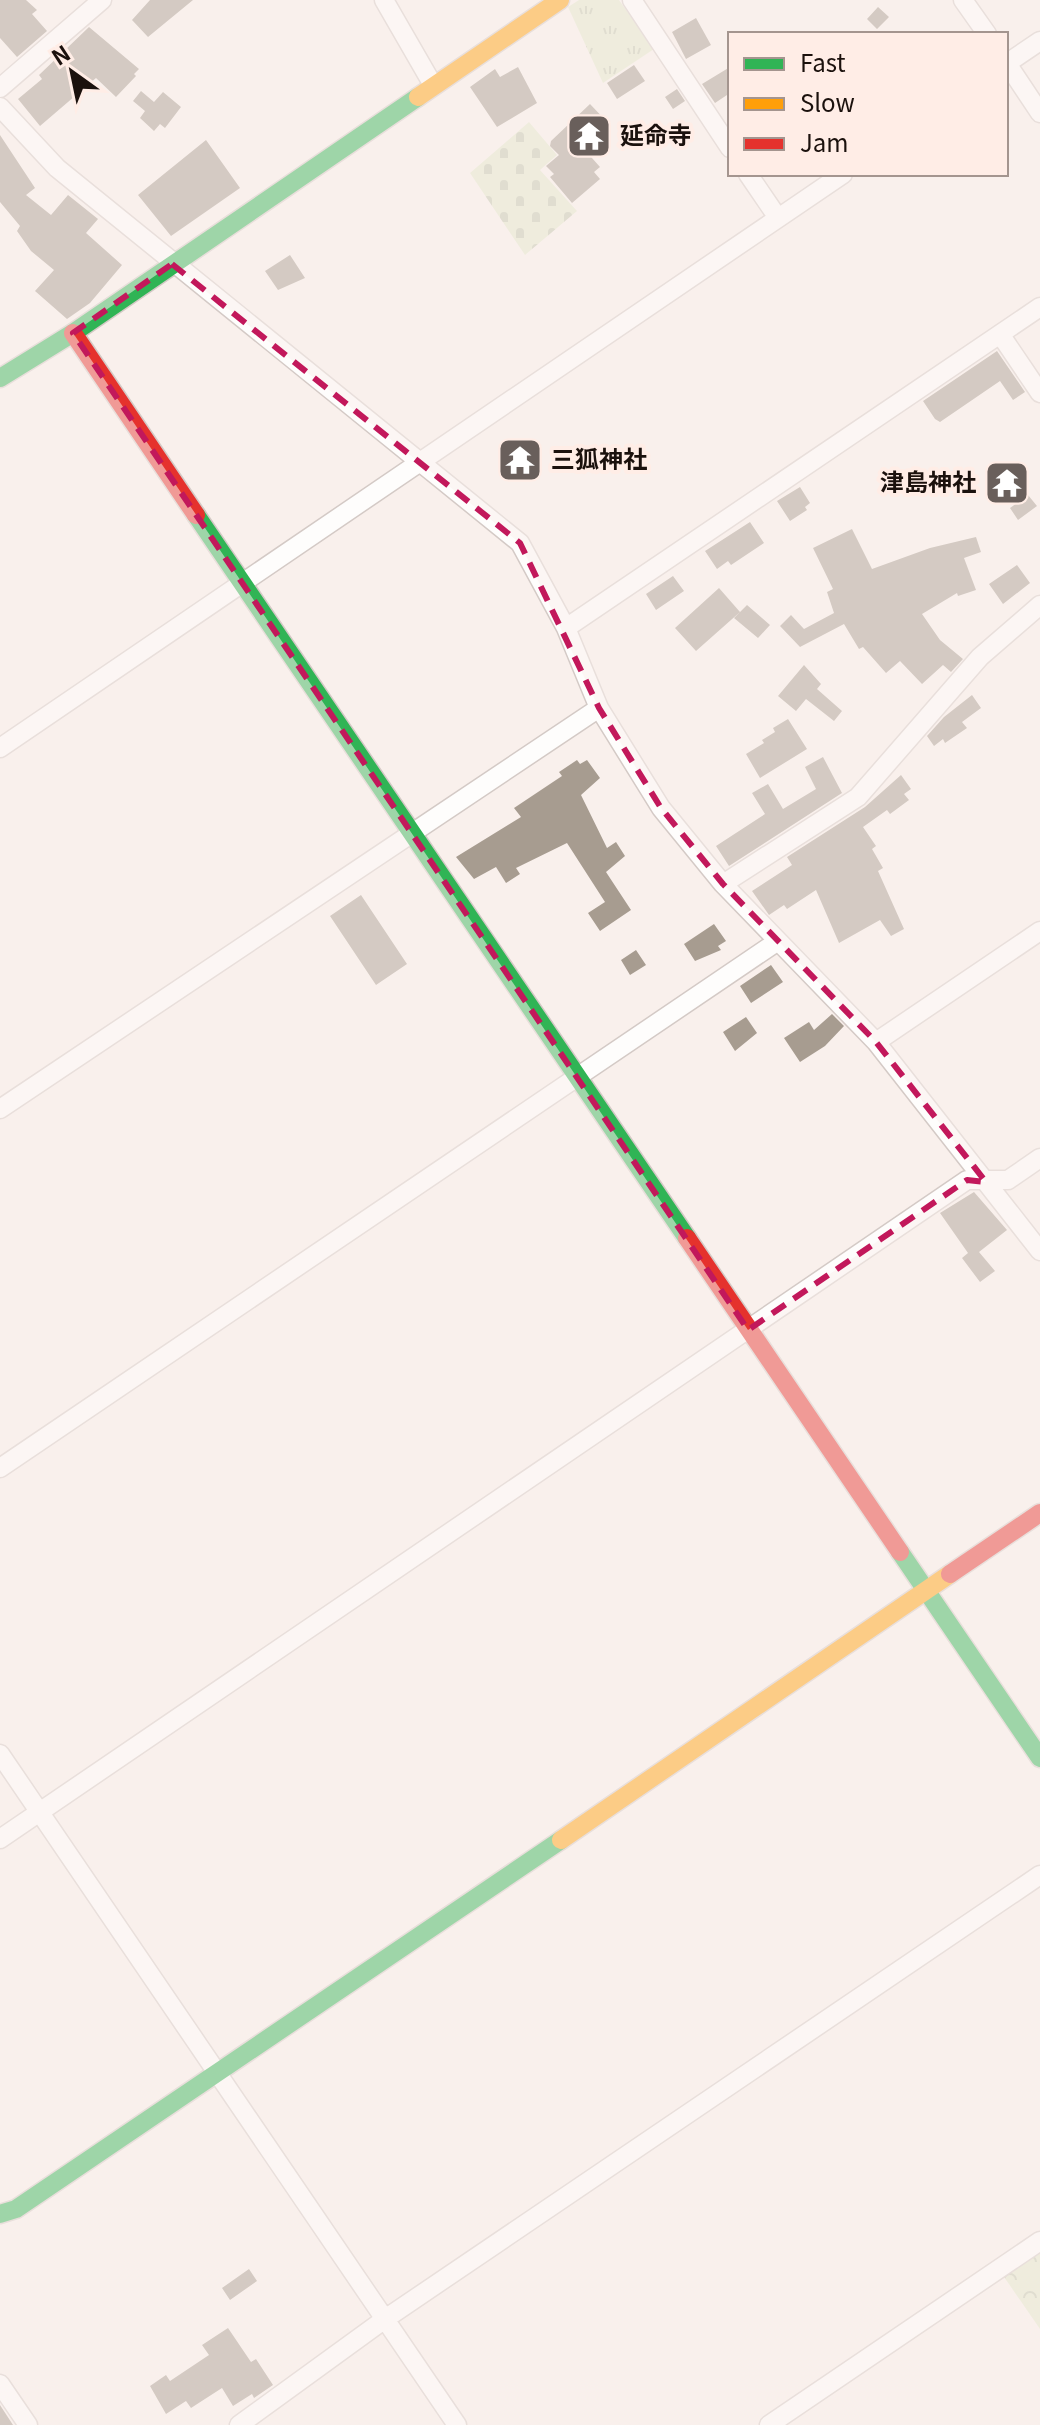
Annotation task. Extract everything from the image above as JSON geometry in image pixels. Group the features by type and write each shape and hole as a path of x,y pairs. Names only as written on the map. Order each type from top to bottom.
{"street":[{"path":"0,88 102,0"},
{"path":"384,0 433,85"},
{"path":"0,378 73,333 560,0"},
{"path":"632,0 728,145"},
{"path":"963,0 986,32"},
{"path":"1008,62 1040,41"},
{"path":"1008,66 1040,113"},
{"path":"0,107 57,168 520,543 566,628 599,708 661,808 723,884 876,1042 1040,1251"},
{"path":"749,176 778,218"},
{"path":"0,748 840,176"},
{"path":"566,628 1040,307"},
{"path":"73,333 748,1330 1038,1749"},
{"path":"1000,334 1040,393"},
{"path":"723,884 858,797 980,657 1040,605"},
{"path":"0,1109 599,708"},
{"path":"876,1042 1040,931"},
{"path":"0,1468 778,941"},
{"path":"0,1839 967,1180 1008,1180 1040,1158"},
{"path":"0,2214 16,2209 218,2075 1040,1513"},
{"path":"0,1754 457,2425"},
{"path":"239,2425 385,2319 1040,1875"},
{"path":"769,2425 1040,2241"},
{"path":"0,2384 28,2425"}],"highlighted area":[{"path":"172,264 520,543 599,708 661,808 723,884 876,1042 986,1182 967,1180 748,1330 73,333"}],"green space":[{"path":"579,0 619,0 654,49 603,83 568,7"},
{"path":"529,122 557,155 540,170 577,211 525,255 470,173"},
{"path":"1040,2249 1040,2329 1002,2274"}],"building":[{"path":"0,0 26,0 37,10 32,14 47,31 17,57 0,38"},
{"path":"150,0 193,0 148,37 132,20"},
{"path":"878,7 889,17 877,29 867,19"},
{"path":"696,18 711,45 686,59 672,32"},
{"path":"89,27 139,69 134,74 136,76 116,97 96,78 40,126 18,99 42,79 39,75"},
{"path":"634,65 645,81 617,99 607,83"},
{"path":"518,67 537,103 497,127 470,87 495,69 500,77"},
{"path":"728,68 728,94 715,103 702,84"},
{"path":"677,89 685,101 673,109 665,97"},
{"path":"141,91 154,102 163,92 181,107 165,128 160,124 154,131 140,118 145,111 133,101"},
{"path":"590,104 610,125 584,149 600,167 594,172 600,179 572,203 550,177 554,174 546,166 559,155 550,146 551,141"},
{"path":"0,135 35,188 26,195 51,215 68,195 98,219 86,233 122,265 90,303 67,319 35,291 54,270 31,251 17,231 20,226 0,202"},
{"path":"206,140 240,188 171,236 138,195"},
{"path":"290,255 305,278 278,290 265,271"},
{"path":"997,351 1025,392 1013,400 1000,381 940,422 935,419 923,401"},
{"path":"800,487 810,503 805,507 807,510 790,521 777,501"},
{"path":"1028,495 1037,506 1018,520 1010,508"},
{"path":"750,522 764,543 731,565 728,561 717,569 705,551"},
{"path":"852,529 872,569 930,548 976,537 981,552 964,558 976,590 958,596 957,593 922,614 940,640 963,659 951,672 943,665 922,684 900,661 886,673 863,647 859,649 844,624 800,647 780,626 791,615 804,629 834,613 827,592 833,589 813,548"},
{"path":"1017,565 1030,583 1003,604 989,584"},
{"path":"673,576 684,591 656,610 646,594"},
{"path":"719,588 740,612 696,651 675,628"},
{"path":"747,605 770,625 758,638 734,618"},
{"path":"804,665 821,684 817,689 842,711 834,721 806,699 796,711 778,696"},
{"path":"972,695 981,708 962,722 967,728 945,743 943,739 934,746 927,736 944,717"},
{"path":"788,719 807,749 760,778 746,754 764,743 762,740 775,732 773,728"},
{"path":"823,757 842,793 729,866 716,846 765,814 752,793 768,784 783,809 816,789 805,767"},
{"path":"577,760 580,764 587,760 600,778 581,795 607,848 616,842 625,856 606,872 631,910 600,931 588,913 605,902 567,843 516,868 520,874 506,883 496,867 474,879 456,857 521,817 514,808 562,776 559,772"},
{"path":"901,775 911,789 904,794 909,800 890,814 887,810 863,827 876,846 872,849 883,868 878,871 904,929 891,936 880,920 839,943 816,890 787,909 784,905 769,915 752,891 792,865 787,857 865,807"},
{"path":"361,895 407,964 376,985 330,916"},
{"path":"714,924 726,941 718,946 721,950 695,961 684,944"},
{"path":"636,950 646,965 630,975 621,960"},
{"path":"771,965 783,982 751,1003 740,986"},
{"path":"832,1014 844,1026 825,1046 800,1062 784,1038 809,1022 814,1030"},
{"path":"746,1017 757,1033 735,1051 723,1032"},
{"path":"974,1192 1007,1230 979,1252 995,1271 980,1282 962,1258 968,1253 940,1213"},
{"path":"249,2269 257,2281 230,2300 222,2288"},
{"path":"228,2328 251,2362 256,2359 273,2385 254,2398 252,2394 233,2406 222,2388 191,2408 186,2401 166,2414 150,2386 166,2375 170,2381 209,2355 202,2345"},
{"path":"0,2405 13,2425 0,2425"}],"traffic: fast":[{"path":"0,378 73,333 418,97"},
{"path":"196,515 687,1238"},
{"path":"900,1552 1040,1758"},
{"path":"0,2214 16,2209 561,1840"}],"traffic: slow":[{"path":"418,97 560,0"},
{"path":"561,1840 950,1574"}],"traffic: jam":[{"path":"73,333 196,515"},
{"path":"687,1238 900,1552"},
{"path":"950,1574 1040,1513"}],"place":[{"name":"延命寺","path":"589,136"},
{"name":"三狐神社","path":"520,460"},
{"name":"津島神社","path":"1007,483"}]}
